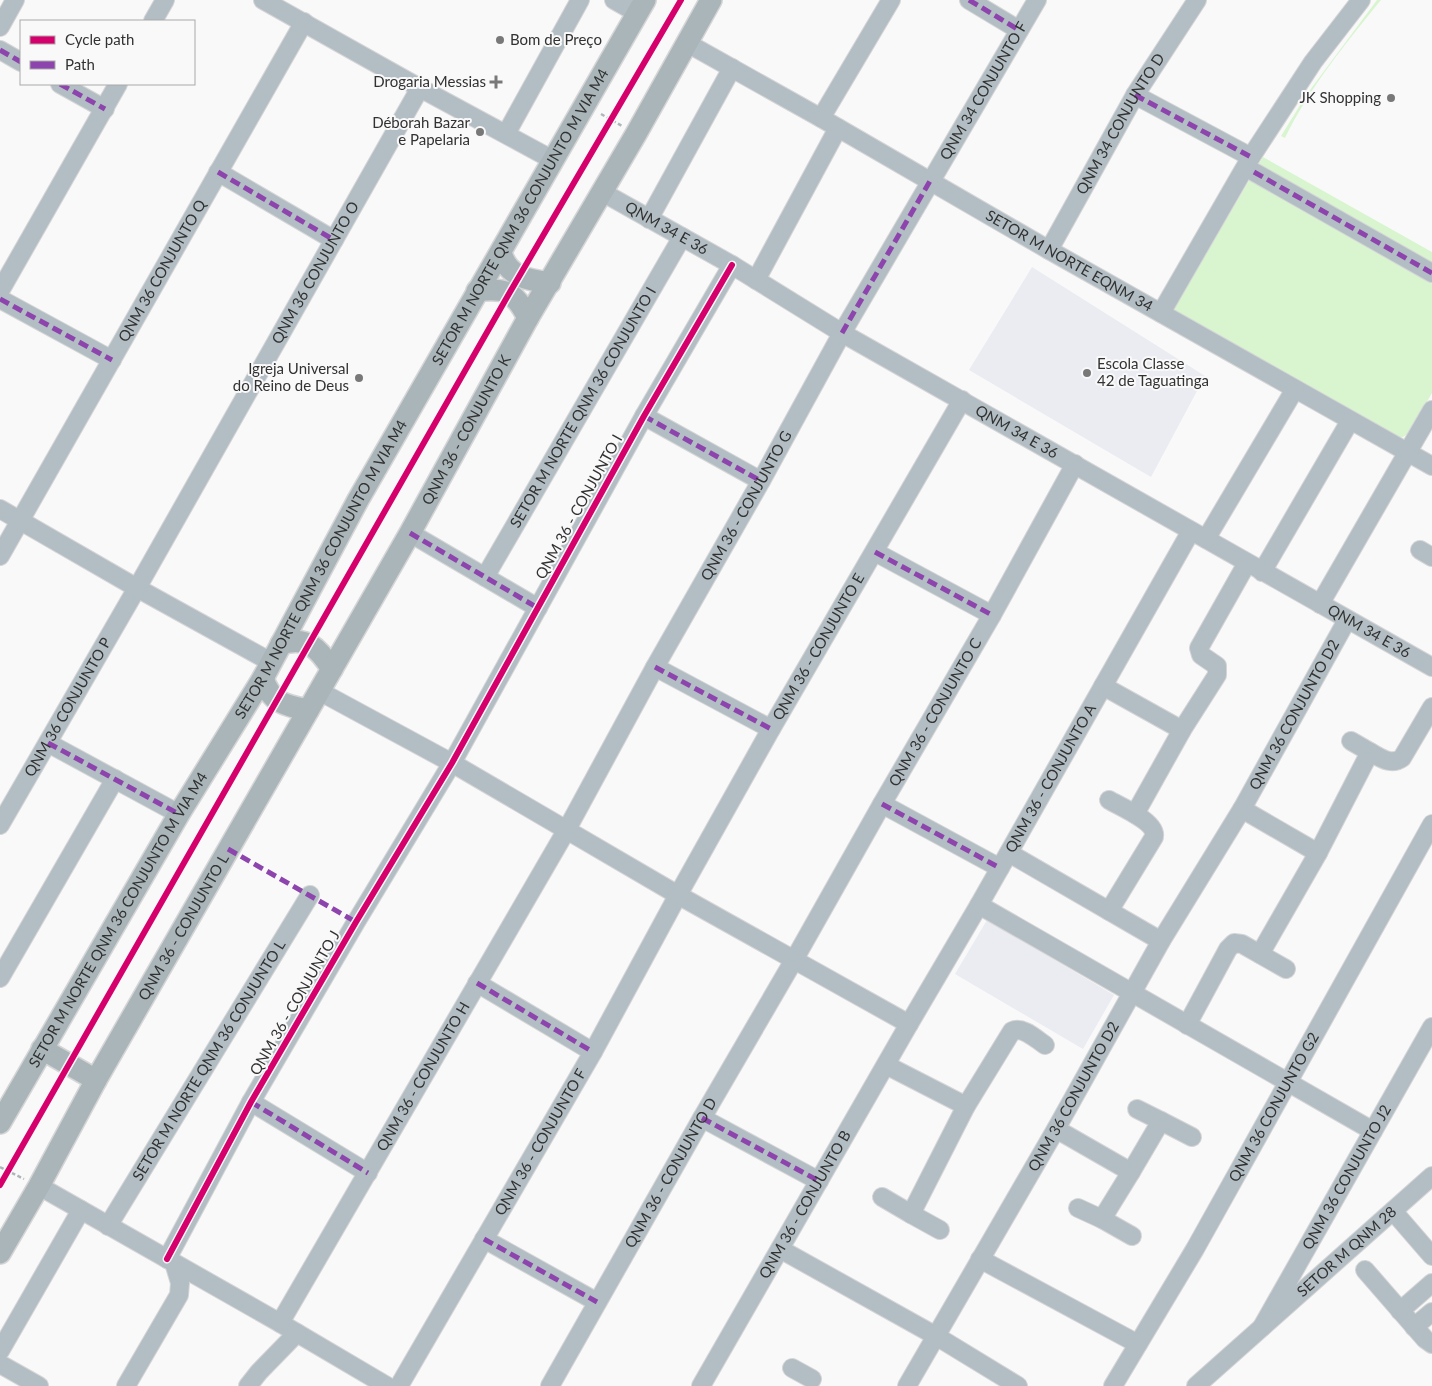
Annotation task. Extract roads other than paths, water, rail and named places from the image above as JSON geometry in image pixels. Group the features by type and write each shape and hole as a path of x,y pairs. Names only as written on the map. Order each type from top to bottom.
{"main road":[{"name":"QNM 36 - CONJUNTO K","path":"332,669 410,533 528,318 550,284 711,0"},
{"name":"SETOR M NORTE QNM 36 CONJUNTO M VIA M4","path":"0,1123 179,814 272,661 363,492 641,6"},
{"path":"501,252 506,266 513,273 534,281 550,284"},
{"path":"477,291 500,290 510,292 522,305 528,318"},
{"path":"308,710 277,701 267,691 272,661 292,641 304,642 310,644 322,654 332,669"},
{"name":"QNM 36 - CONJUNTO L","path":"0,1253 39,1186 96,1080 332,669"},
{"path":"42,1049 96,1080"}],"street":[{"path":"0,27 15,0"},
{"path":"154,20 165,0"},
{"path":"263,0 553,160"},
{"path":"506,134 580,0"},
{"path":"614,0 641,6"},
{"path":"821,118 891,0"},
{"path":"968,0 1019,30"},
{"name":"QNM 34 CONJUNTO F","path":"930,181 1037,0"},
{"name":"QNM 34 CONJUNTO D","path":"1049,250 1135,95 1197,0"},
{"path":"1161,313 1253,164 1313,62 1361,0"},
{"name":"QNM 36 CONJUNTO Q","path":"0,556 304,22"},
{"name":"SETOR M NORTE EQNM 34","path":"687,43 1407,454 1432,466"},
{"path":"0,50 20,61"},
{"path":"649,219 732,68"},
{"path":"62,85 104,109"},
{"path":"0,291 117,85"},
{"name":"QNM 36 CONJUNTO O","path":"137,588 420,88"},
{"path":"1135,95 1432,273"},
{"path":"756,280 838,128"},
{"path":"218,172 334,240"},
{"name":"QNM 36 - CONJUNTO G","path":"566,830 842,333 930,181"},
{"name":"QNM 34 E 36","path":"602,192 732,265 842,333 1432,667"},
{"name":"SETOR M NORTE QNM 36 CONJUNTO I","path":"485,577 682,237"},
{"name":"QNM 36 - CONJUNTO I","path":"452,763 644,416 732,265"},
{"path":"0,299 112,360"},
{"name":"QNM 36 - CONJUNTO A","path":"909,1024 1104,686 1199,535 1295,389"},
{"name":"QNM 36 - CONJUNTO E","path":"678,895 771,729 962,400"},
{"path":"1320,604 1432,410"},
{"path":"644,416 761,481"},
{"path":"1135,814 1182,730 1217,675 1218,670 1215,663 1201,655 1198,648 1255,567 1350,420"},
{"name":"QNM 36 - CONJUNTO C","path":"794,960 992,615 1074,464"},
{"path":"0,508 137,588 272,661"},
{"path":"410,533 538,608"},
{"path":"875,552 992,615"},
{"name":"QNM 36 CONJUNTO P","path":"0,825 137,588"},
{"name":"QNM 36 CONJUNTO D2","path":"907,1386 1056,1129 1161,941 1242,809 1347,620"},
{"path":"655,667 771,729"},
{"path":"1104,686 1182,730"},
{"path":"319,691 452,763 678,895 909,1024"},
{"path":"1351,741 1389,762 1397,762 1402,758 1432,707"},
{"path":"48,743 179,814"},
{"path":"1260,954 1318,853 1370,752"},
{"name":"QNM 36 - CONJUNTO J","path":"170,1261 251,1102 452,763"},
{"path":"0,978 115,779"},
{"path":"1109,911 1155,833 1152,828 1135,814 1110,800"},
{"path":"882,804 1109,911 1161,941"},
{"path":"1242,809 1318,853"},
{"name":"QNM 36 CONJUNTO G2","path":"1113,1386 1196,1249 1432,824"},
{"name":"QNM 36 - CONJUNTO H","path":"280,1323 566,830"},
{"name":"QNM 36 - CONJUNTO F","path":"399,1386 593,1052 678,895"},
{"name":"SETOR M NORTE QNM 36 CONJUNTO L","path":"108,1226 310,896"},
{"path":"979,905 1373,1131"},
{"path":"1187,1025 1230,945 1234,942 1242,944 1286,969"},
{"name":"QNM 36 - CONJUNTO D","path":"550,1386 794,960"},
{"path":"477,984 593,1052"},
{"name":"QNM 36 - CONJUNTO B","path":"704,1385 909,1024"},
{"name":"QNM 36 CONJUNTO J2","path":"1262,1326 1432,1027"},
{"path":"911,1214 966,1106 1012,1031 1018,1028 1023,1030 1045,1045"},
{"path":"886,1065 966,1106"},
{"path":"251,1102 368,1172"},
{"path":"1137,1109 1192,1137"},
{"path":"702,1118 819,1181"},
{"path":"1102,1219 1161,1121"},
{"path":"1056,1129 1131,1172"},
{"name":"SETOR M QNM 28","path":"1196,1386 1432,1176"},
{"path":"39,1186 387,1386"},
{"path":"882,1197 940,1230"},
{"path":"1078,1208 1132,1236"},
{"path":"0,1351 81,1210"},
{"path":"1392,1211 1432,1256"},
{"path":"484,1239 597,1302"},
{"path":"780,1249 936,1336 1018,1386"},
{"path":"980,1259 1138,1344"},
{"path":"126,1386 179,1295 180,1283 170,1261"},
{"path":"1365,1270 1414,1327 1432,1344"},
{"path":"1400,1311 1432,1282"},
{"path":"1414,1327 1432,1312"},
{"path":"248,1386 297,1333"},
{"path":"0,1364 29,1384"},
{"path":"792,1368 815,1384"}],"place":[{"name":"Bom de Preço","path":"500,40"},
{"name":"Drogaria Messias","path":"496,82"},
{"name":"JK Shopping","path":"1391,98"},
{"name":"Déborah Bazar e Papelaria","path":"480,132"},
{"name":"Escola Classe 42 de Taguatinga","path":"1087,373"},
{"name":"Igreja Universal do Reino de Deus","path":"359,378"}]}
